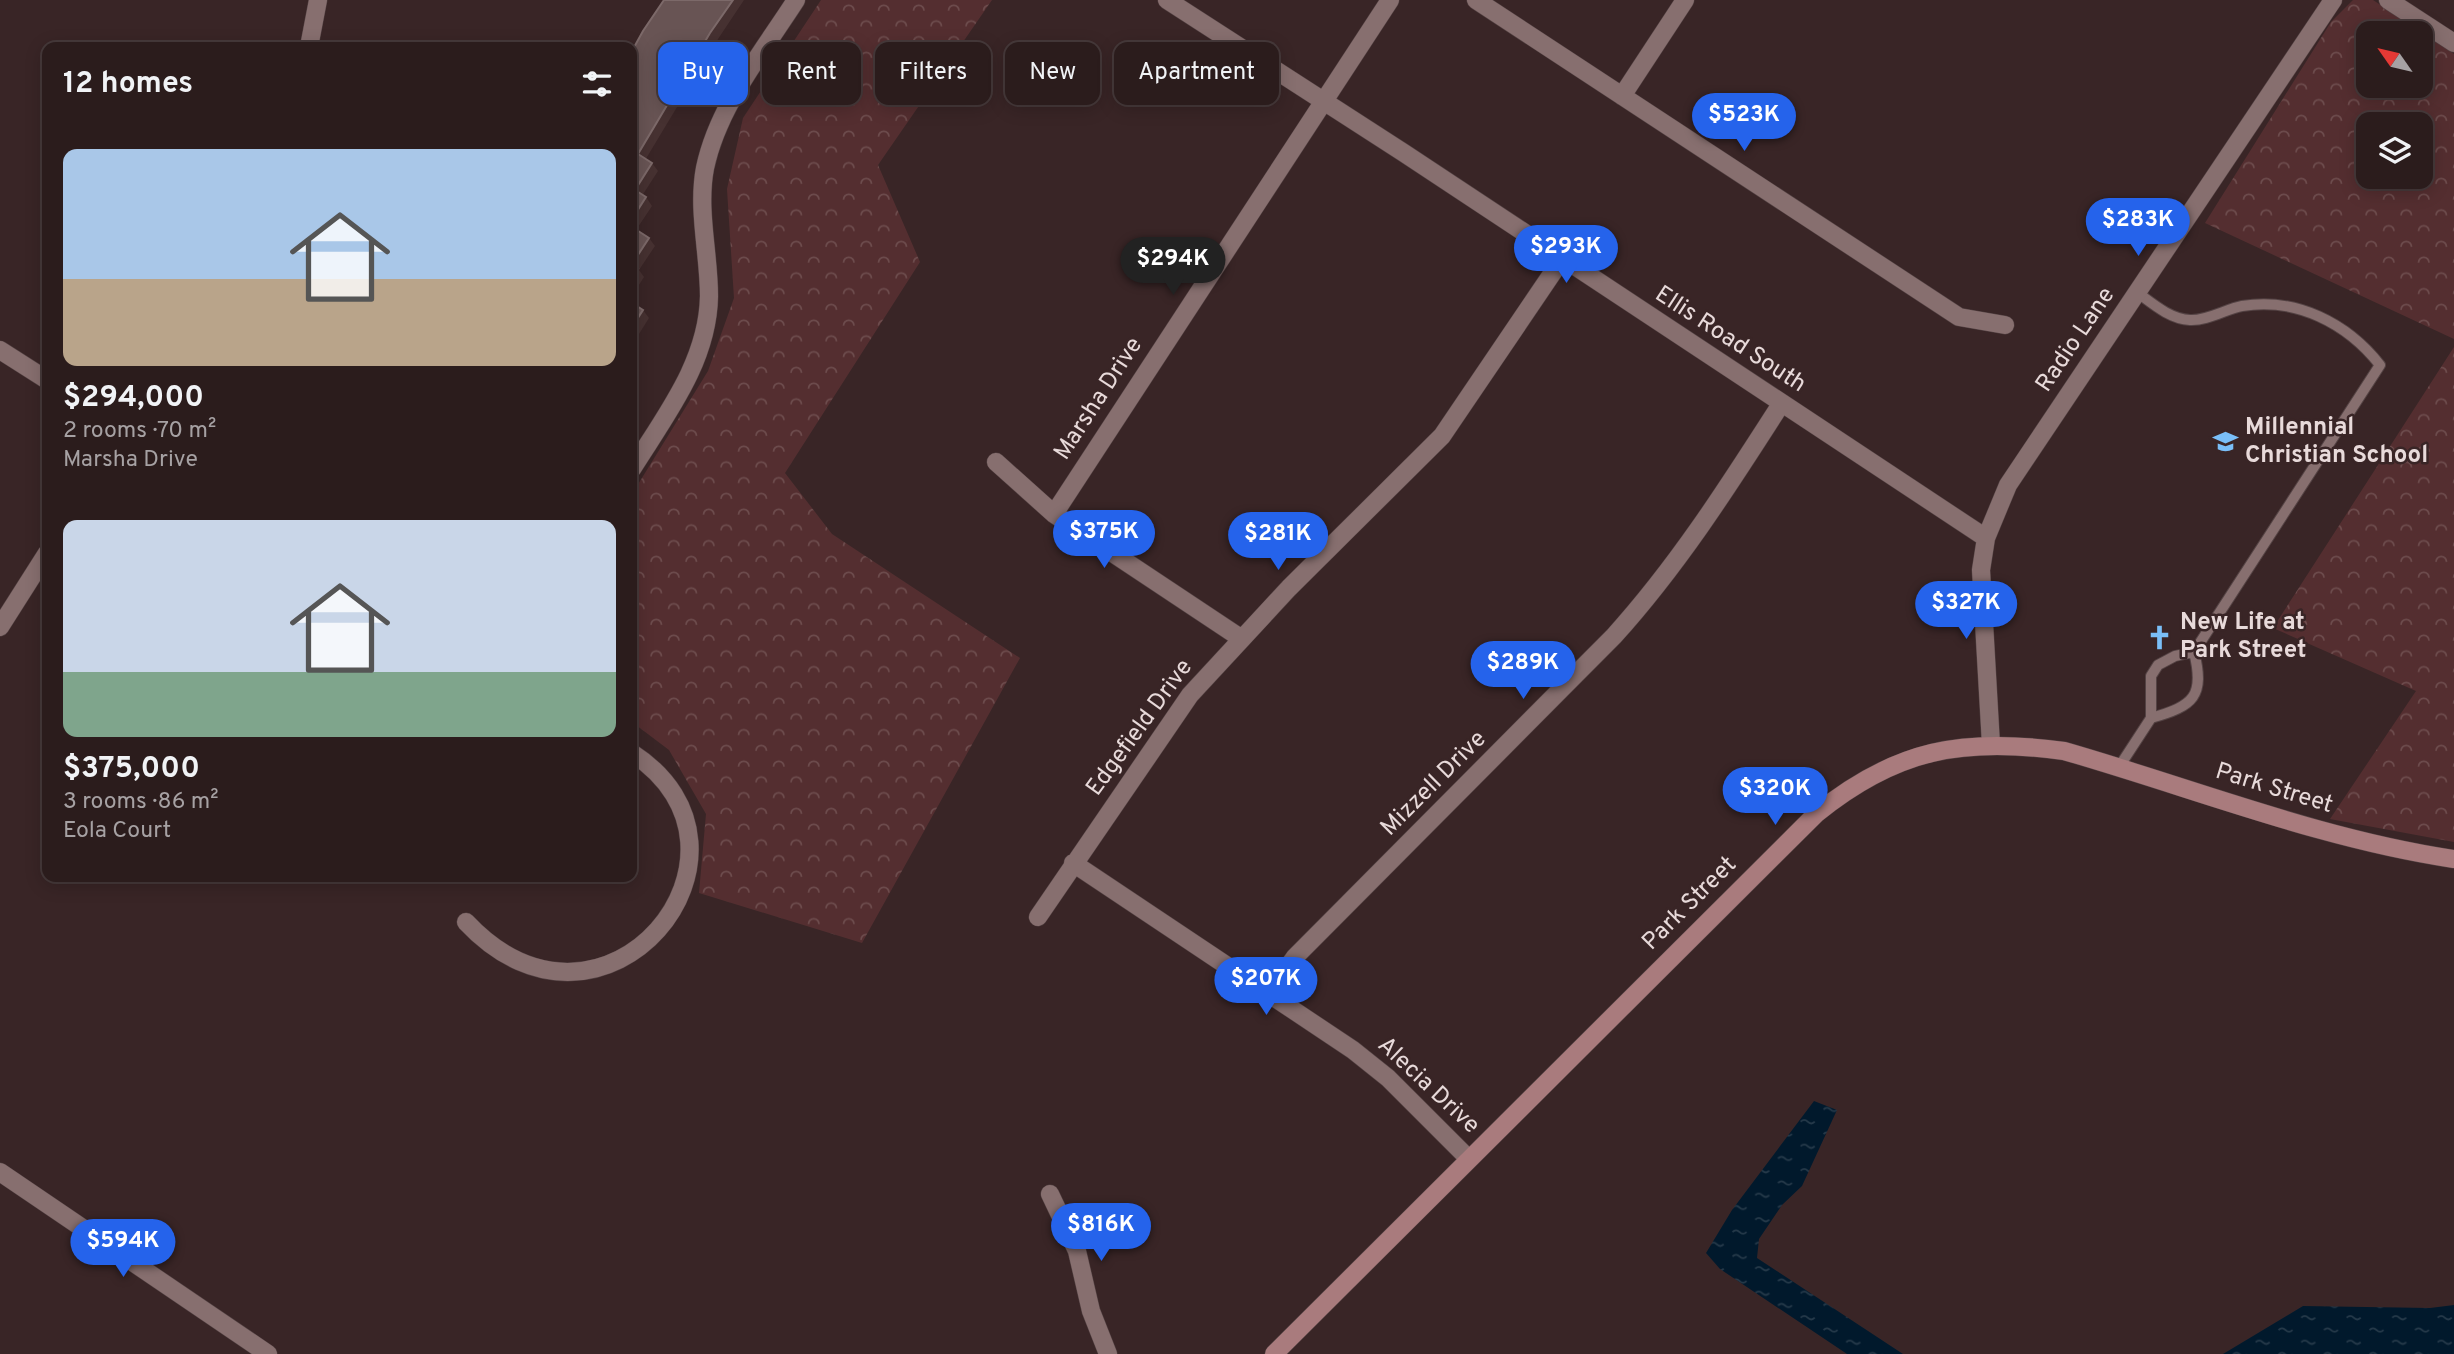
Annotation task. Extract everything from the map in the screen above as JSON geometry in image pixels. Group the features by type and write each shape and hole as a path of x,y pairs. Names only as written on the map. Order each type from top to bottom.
{"street":[{"path":"310,42 318,0"},
{"path":"637,461 682,390 706,326 708,262 702,212 705,170 714,137 725,111 796,0"},
{"name":"Ellis Road South","path":"1167,0 1986,538"},
{"name":"Marsha Drive","path":"1054,514 1390,0"},
{"path":"1476,0 1959,317 2005,325"},
{"path":"1622,96 1685,0"},
{"name":"Radio Lane","path":"1986,538 2008,485 2333,0"},
{"path":"2388,0 2454,43"},
{"name":"Edgefield Drive","path":"1038,917 1190,695 1442,436 1562,259"},
{"path":"0,350 42,377"},
{"name":"Mizzell Drive","path":"1268,995 1295,957 1614,636 1656,589 1693,541 1781,404"},
{"path":"996,462 1054,514 1242,639"},
{"path":"1986,538 1982,570 1991,746"},
{"path":"0,627 42,561"},
{"name":"Park Street","path":"1274,1354 1736,892 1844,791 1875,773 1943,749 1991,746 2064,751 2304,825 2406,852 2454,859"},
{"path":"466,922 481,938 511,958 540,968 575,972 618,962 636,953 658,933 682,891 688,859 687,832 683,814 667,782 637,757"},
{"name":"Alecia Drive","path":"1073,863 1353,1050 1388,1078 1469,1159"},
{"path":"0,1172 268,1354"},
{"path":"1050,1195 1077,1251 1091,1311 1108,1354"}],"lane":[{"path":"2119,767 2151,718 2151,676 2158,665 2175,656 2194,652 2380,365 2366,347 2318,315 2288,304 2243,306 2192,321 2173,317 2137,293"},
{"path":"2151,718 2188,704 2198,690 2200,675 2194,652"}],"green space":[{"path":"821,0 992,0 963,42 875,42 875,105 919,105 878,165 920,262 785,473 832,534 1020,658 862,943 699,893 706,814 669,750 637,726 637,486 708,371 734,298 727,189 743,118 762,89 762,105 861,105 861,42 793,42"},
{"path":"2353,0 2373,0 2404,21 2356,21 2356,98 2433,98 2433,40 2454,54 2454,339 2205,223 2331,22"},
{"path":"2454,347 2454,842 2330,819 2416,691 2273,628"}],"water":[{"path":"1814,1101 1837,1110 1802,1186 1782,1205 1759,1239 1757,1258 1903,1354 1847,1354 1720,1269 1706,1253 1732,1210"},
{"path":"2454,1305 2454,1354 2223,1354 2303,1306 2430,1308"}],"building":[{"path":"664,0 733,0 705,42 658,42 658,105 667,105 638,154 652,163 637,187 637,42"},
{"path":"637,191 646,197 637,211"},
{"path":"637,230 649,238 637,256"},
{"path":"637,306 643,310 637,319"}],"place":[{"name":"Millennial Christian School","path":"2225,442"},
{"name":"New Life at Park Street","path":"2160,637"}]}
